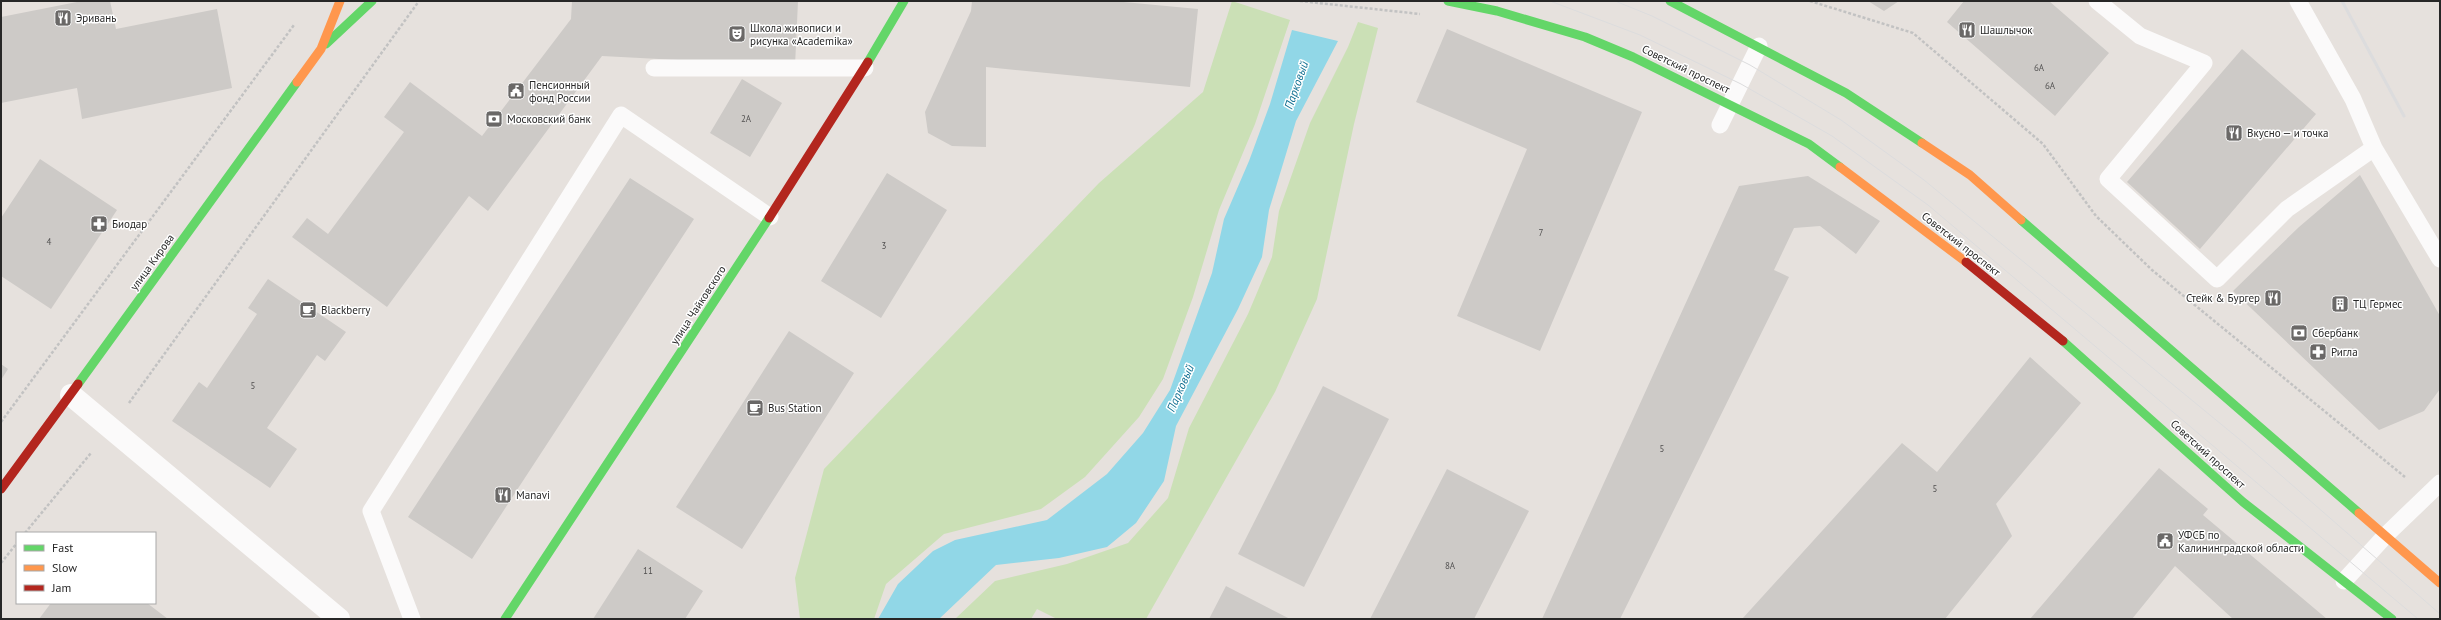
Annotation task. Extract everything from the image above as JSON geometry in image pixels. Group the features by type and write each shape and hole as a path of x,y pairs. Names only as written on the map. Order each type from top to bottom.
{"main road":[{"name":"улица Кирова","path":"1,489 71,395 321,49 340,1"},
{"path":"321,49 372,1"},
{"name":"улица Чайковского","path":"505,619 770,217 865,68 904,1"},
{"name":"Советский проспект","path":"1448,1 1497,11 1585,37 1633,57 1809,144 1932,235 2062,340 2243,502 2392,619"},
{"path":"1670,1 1759,46 1846,93 1970,175 2440,583"},
{"path":"321,49 323,15"}],"street":[{"path":"71,395 339,619"}],"lane":[{"path":"2097,1 2140,36 2204,63 2108,179 2217,279 2287,209 2374,148"},
{"path":"2298,1 2353,99 2374,148 2440,259"},
{"path":"1720,125 1759,46"},
{"path":"654,68 865,68"},
{"path":"412,619 371,511 621,115 770,217"},
{"path":"2344,581 2386,535 2440,483"}],"path":[{"path":"26,532 111,429 419,1"},
{"path":"1300,1 1421,14"},
{"path":"1,422 295,24"},
{"path":"1,563 16,544"}],"green space":[{"path":"1232,1 1290,20 1255,124 1219,210 1193,297 1163,379 1139,417 1085,477 1041,509 944,534 886,584 874,619 800,619 795,578 824,469 1099,183 1203,92"},
{"path":"1358,22 1378,28 1354,124 1317,299 1275,392 1146,619 1057,619 1037,609 1031,619 955,619 995,581 1067,564 1128,543 1168,498 1189,428 1248,314 1272,257 1279,211 1310,123 1348,47"}],"water":[{"name":"Парковый","path":"1292,30 1338,41 1296,121 1269,210 1262,257 1238,309 1176,426 1164,481 1136,523 1107,547 1059,558 996,565 939,619 878,619 898,584 933,551 955,540 1047,520 1107,474 1143,433 1170,390 1212,273 1224,219 1249,161 1270,104"}],"building":[{"path":"82,1 110,1 116,29 217,9 232,88 82,119 77,88 1,103 1,17"},
{"path":"572,1 798,1 795,66 602,56 488,211 469,196 387,307 292,237 307,218 328,234 404,132 384,117 410,82 482,136 571,19"},
{"path":"972,1 1113,1 1198,9 1190,87 986,67 986,147 952,146 928,133 925,112 971,11"},
{"path":"1868,1 1899,1 1884,11"},
{"path":"1964,1 2049,1 2109,53 2055,116 1947,22"},
{"path":"1447,29 1642,112 1540,351 1457,316 1527,149 1416,102"},
{"name":"Вкусно — и точка","path":"2242,49 2316,114 2200,249 2127,182"},
{"path":"742,79 782,103 750,157 710,133"},
{"path":"40,159 117,210 51,309 1,276 1,218"},
{"path":"887,173 947,210 881,318 821,281"},
{"name":"ТЦ Гермес","path":"2360,175 2440,316 2440,389 2424,411 2379,430 2233,291 2299,227"},
{"path":"1808,176 1880,221 1856,254 1820,226 1794,228 1774,270 1789,277 1620,619 1542,619 1739,186"},
{"path":"630,178 694,219 472,559 408,517"},
{"path":"268,279 346,332 325,361 317,355 267,428 297,449 270,488 172,421 199,382 207,388 257,314 248,308"},
{"path":"789,331 854,373 742,549 676,507"},
{"path":"2030,357 2081,403 1996,504 2012,536 1945,619 1742,619 1902,443 1937,472"},
{"path":"1,364 8,369 1,380"},
{"path":"1323,386 1389,419 1304,587 1238,554"},
{"name":"УФСБ по Калининградской области","path":"2159,468 2208,509 2203,515 2327,619 2233,619 2175,566 2132,619 2030,619"},
{"path":"1447,469 1529,511 1474,619 1370,619"},
{"path":"638,549 703,591 685,619 593,619"},
{"path":"1226,586 1290,619 1209,619"},
{"path":"50,604 148,604 168,619 39,619"}],"tram line":[{"path":"1550,1 1640,35 1741,84 1832,136 1928,205 2418,619"},
{"path":"1615,1 1652,16 1750,65 1841,120 1924,180 2244,443 2440,614"}],"railway":[{"path":"2342,1 2404,116"}],"traffic: fast":[{"path":"326,44 372,1"},
{"path":"868,62 904,1"},
{"path":"1448,1 1497,11 1585,37 1633,57 1809,144 1840,167"},
{"path":"1670,1 1846,93 1922,143"},
{"path":"78,384 297,82"},
{"path":"505,619 769,218"},
{"path":"2021,220 2359,513"},
{"path":"2063,341 2243,502 2392,619"}],"traffic: slow":[{"path":"297,82 321,49 340,1"},
{"path":"1922,143 1970,175 2021,220"},
{"path":"1840,167 1966,262"},
{"path":"2359,513 2440,583"}],"traffic: jam":[{"path":"769,218 868,62"},
{"path":"1966,262 2063,341"},
{"path":"1,489 78,384"}],"place":[{"name":"Эривань","path":"63,18"},
{"name":"Шашлычок","path":"1967,30"},
{"name":"Школа живописи и рисунка «Academika»","path":"737,34"},
{"name":"Пенсионный фонд России","path":"516,91"},
{"name":"Московский банк","path":"494,119"},
{"name":"Вкусно — и точка","path":"2234,133"},
{"name":"Биодар","path":"99,224"},
{"name":"Стейк & Бургер","path":"2273,298"},
{"name":"ТЦ Гермес","path":"2340,304"},
{"name":"Blackberry","path":"308,310"},
{"name":"Сбербанк","path":"2299,333"},
{"name":"Ригла","path":"2318,352"},
{"name":"Bus Station","path":"755,408"},
{"name":"Manavi","path":"503,495"},
{"name":"УФСБ по Калининградской области","path":"2165,541"}]}
